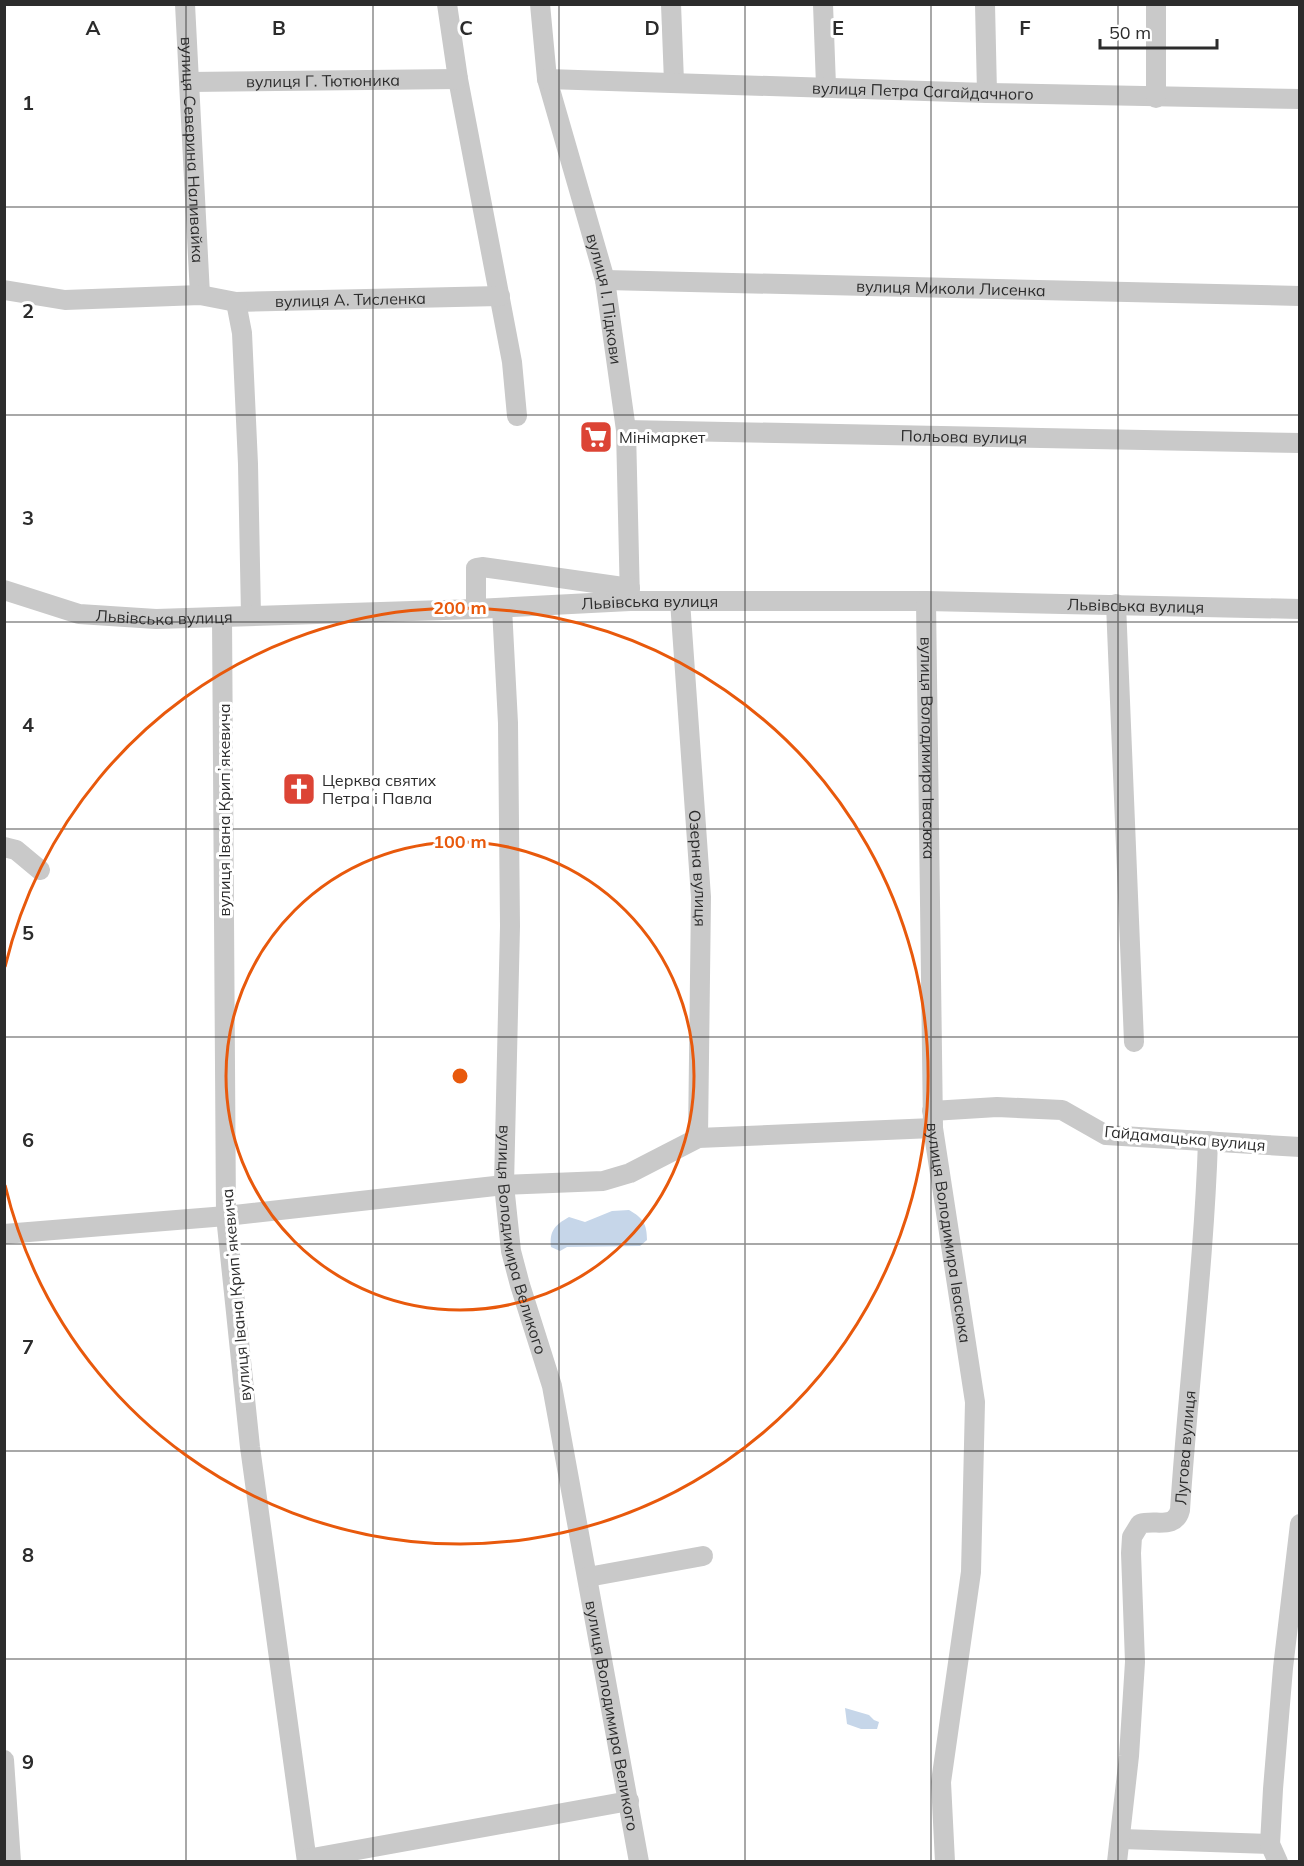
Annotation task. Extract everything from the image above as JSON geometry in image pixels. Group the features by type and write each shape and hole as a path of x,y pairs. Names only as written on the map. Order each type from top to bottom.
{"street":[{"name":"вулиця Северина Наливайка","path":"184,4 201,295"},
{"path":"447,4 458,79 512,362 517,416"},
{"name":"вулиця І. Підкови","path":"540,4 547,79 605,280 626,430 630,595"},
{"path":"671,4 674,82"},
{"path":"823,4 826,86"},
{"path":"985,4 987,93"},
{"path":"1156,4 1156,98"},
{"name":"вулиця Г. Тютюника","path":"189,82 458,79"},
{"name":"вулиця Петра Сагайдачного","path":"547,79 1156,98 1299,99"},
{"name":"вулиця Миколи Лисенка","path":"605,280 1299,296"},
{"name":"вулиця А. Тисленка","path":"4,290 65,300 201,295 236,302 500,296"},
{"path":"236,302 242,333 248,464 251,615"},
{"name":"Польова вулиця","path":"626,430 1299,443"},
{"path":"476,609 476,568 482,567 630,595"},
{"name":"Львівська вулиця","path":"4,590 79,614 156,619 502,608 630,595 680,601 1116,604 1299,609"},
{"name":"Озерна вулиця","path":"680,601 701,897 698,1138"},
{"name":"вулиця Володимира Івасюка","path":"926,602 932,1119 975,1402 971,1572 941,1782 945,1862"},
{"path":"1116,604 1134,1042"},
{"name":"вулиця Володимира Великого","path":"502,608 508,723 510,914 504,1185 511,1251 552,1386 639,1862"},
{"name":"вулиця Івана Крипʼякевича","path":"222,617 226,1216 249,1447 307,1860"},
{"path":"4,847 16,850 40,870"},
{"name":"Гайдамацька вулиця","path":"698,1138 932,1119 997,1107 1062,1110 1106,1135 1299,1147"},
{"path":"4,1234 226,1216 504,1185 603,1181 630,1173 698,1138"},
{"name":"Лугова вулиця","path":"1118,1862 1135,1662 1132,1537 1140,1524 1172,1522 1178,1517 1180,1510 1206,1202 1208,1142"},
{"path":"1120,1839 1277,1857 1283,1668 1299,1524"},
{"path":"588,1577 703,1556"},
{"path":"4,1760 11,1862"},
{"path":"307,1860 629,1801"}],"water":[{"path":"629,1210 641,1219 645,1226 647,1240 640,1246 567,1247 560,1251 551,1247 554,1229 569,1217 585,1222 612,1211"},
{"path":"845,1708 869,1715 879,1722 877,1729 861,1729 847,1724"}],"place":[{"name":"Мінімаркет","path":"596,437"},
{"name":"Церква святих Петра і Павла","path":"299,789"}]}
